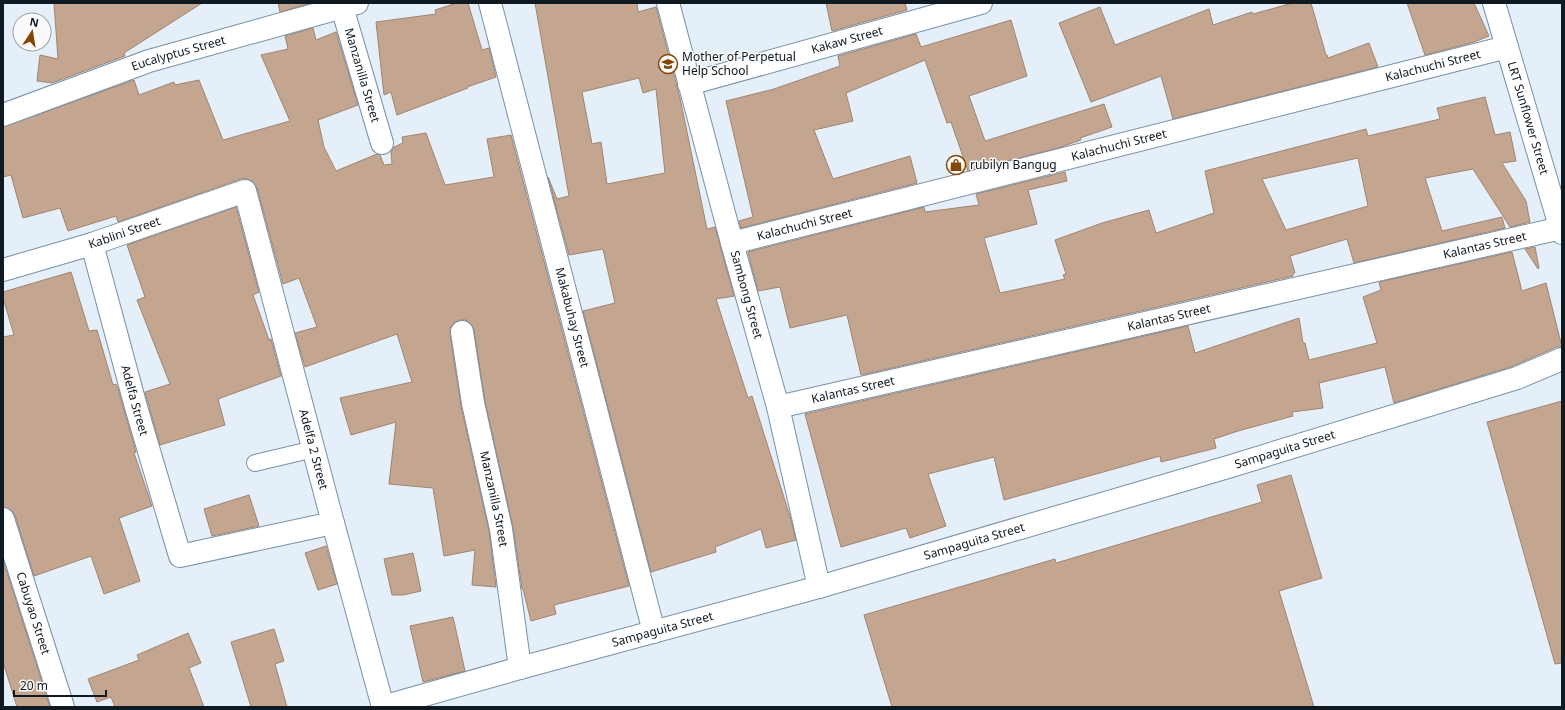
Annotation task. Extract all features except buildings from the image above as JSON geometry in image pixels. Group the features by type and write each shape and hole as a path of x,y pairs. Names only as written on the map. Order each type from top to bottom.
{"street":[{"name":"Makabuhay Street","path":"490,3 654,632"},
{"name":"Sambong Street","path":"668,3 732,244 778,407 818,588"},
{"name":"Kakaw Street","path":"689,84 981,3"},
{"name":"LRT Sunflower Street","path":"1494,3 1561,231"},
{"name":"Eucalyptus Street","path":"3,115 149,61 349,5"},
{"name":"Manzanilla Street","path":"349,5 382,143"},
{"name":"Kalachuchi Street","path":"732,244 1507,47"},
{"name":"Kablini Street","path":"3,270 92,244 245,191"},
{"name":"Adelfa 2 Street","path":"245,191 383,707"},
{"name":"Kalantas Street","path":"778,407 1561,231"},
{"name":"Adelfa Street","path":"92,244 136,407 180,556 333,523"},
{"name":"Manzanilla Street","path":"462,332 473,403 501,529 520,668"},
{"name":"Sampaguita Street","path":"383,707 520,668 818,588 1228,467 1517,378 1562,359"},
{"name":"Cabuyao Street","path":"3,519 63,707"}],"lane":[{"path":"255,463 314,448"}],"place":[{"name":"Mother of Perpetual Help School","path":"668,64"},
{"name":"rubilyn Bangug","path":"956,165"}]}
